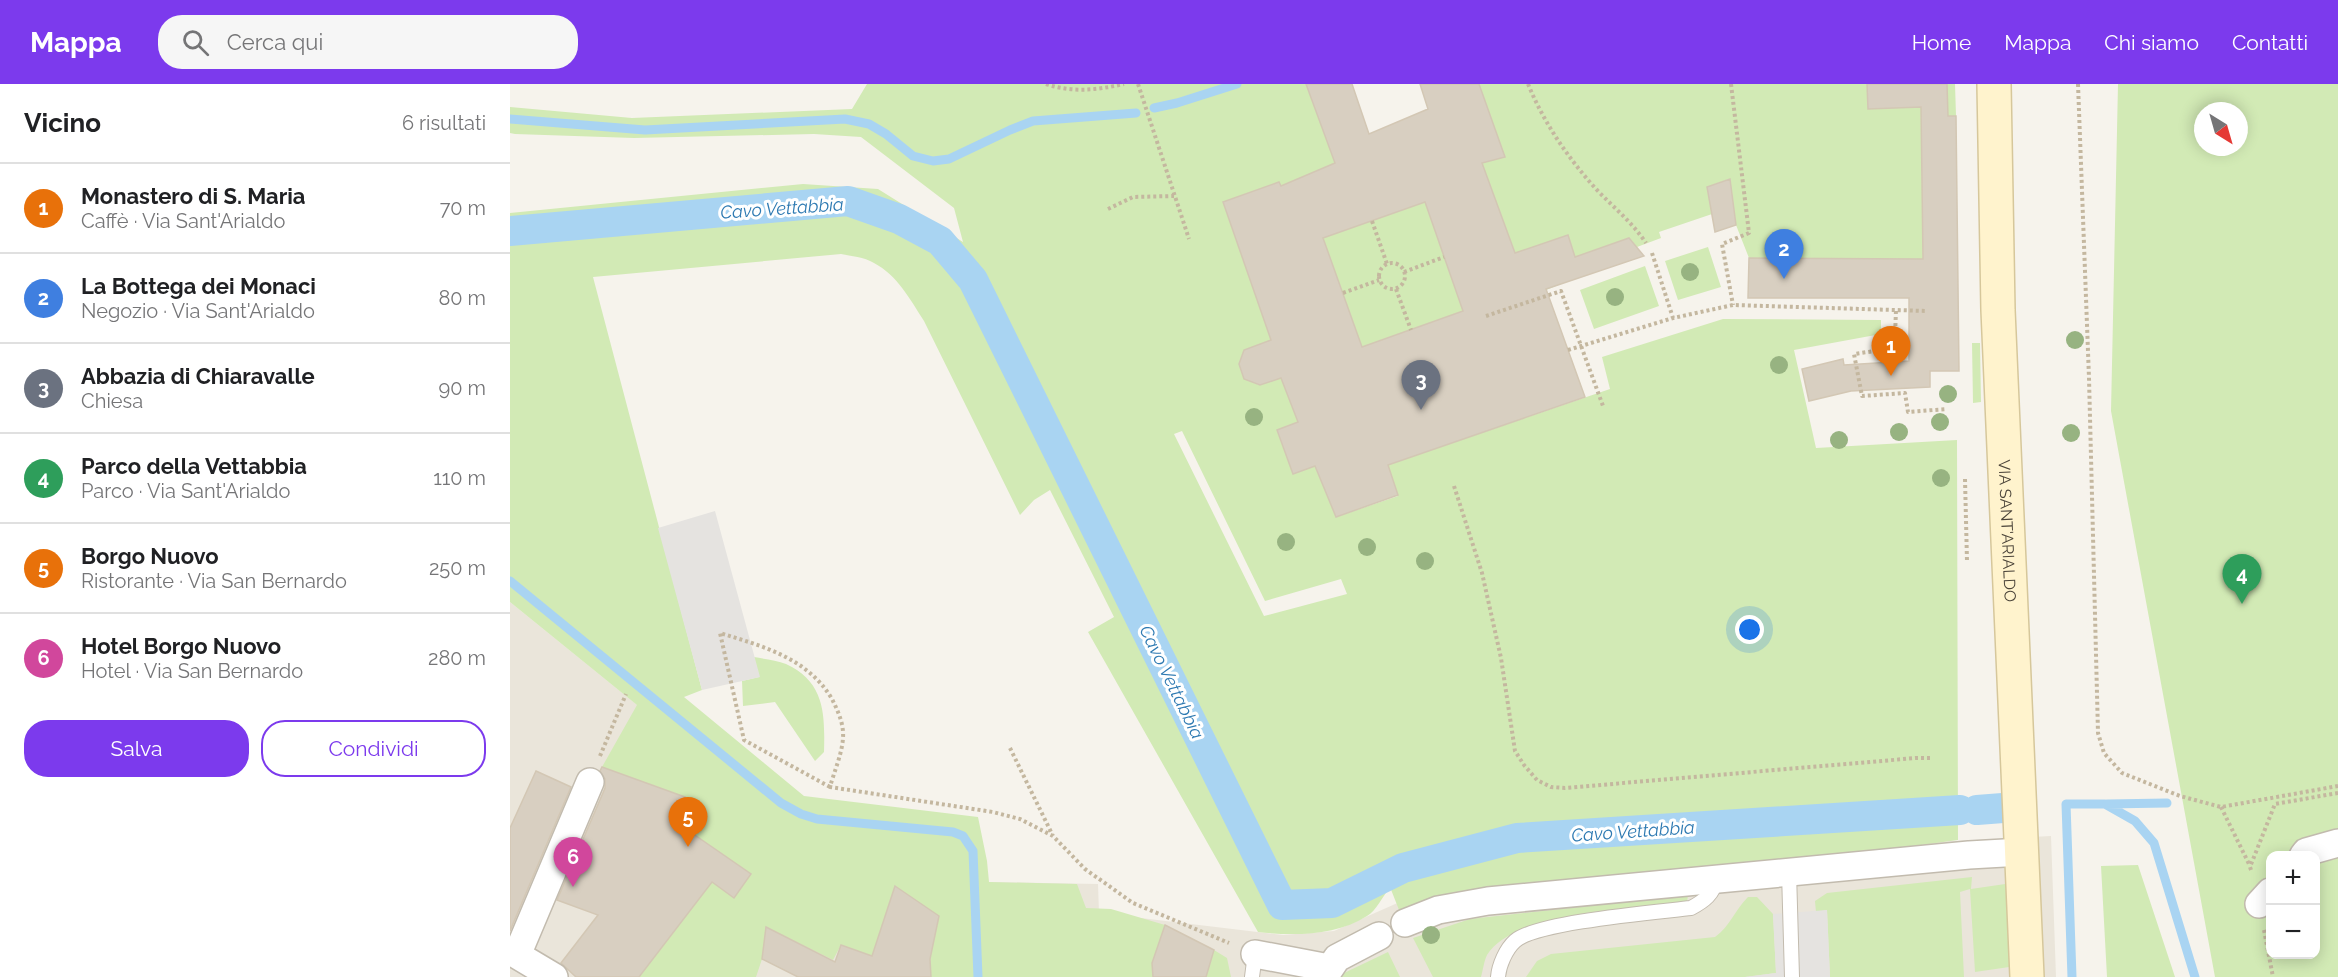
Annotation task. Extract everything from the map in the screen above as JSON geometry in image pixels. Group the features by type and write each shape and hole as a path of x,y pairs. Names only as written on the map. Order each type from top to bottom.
{"street":[{"name":"VIA SANT'ARIALDO","path":"1994,84 1998,310 2027,977"},
{"path":"550,976 517,955 590,782"},
{"path":"2310,851 2338,843"},
{"path":"1405,923 1438,910 1488,901 1716,878 2022,852"},
{"path":"1254,966 1326,973 1337,958 1379,936"}],"lane":[{"path":"1789,872 1792,977"},
{"path":"1498,977 1498,966 1516,940 1546,927 1691,908 1706,900 1715,887 1716,878"}],"path":[{"path":"1046,84 1062,89 1094,90 1124,84"},
{"path":"1138,84 1189,239"},
{"path":"1528,84 1538,109 1563,149 1596,189 1638,231 1646,243"},
{"path":"1731,84 1749,233 1722,244 1732,305"},
{"path":"2078,84 2089,378 2098,733 2104,753 2122,773 2180,796 2221,807 2338,786"},
{"path":"1108,209 1133,197 1174,195"},
{"path":"1372,221 1387,264"},
{"path":"1652,253 1673,318"},
{"path":"1404,272 1444,257"},
{"path":"1387,264 1396,264 1404,272 1404,281 1396,289 1385,288 1379,280 1381,269 1387,264"},
{"path":"1343,293 1379,280"},
{"path":"1396,289 1411,330"},
{"path":"1486,316 1561,291 1603,406"},
{"path":"1568,350 1673,318 1732,305 1926,311"},
{"path":"1894,362 1896,310"},
{"path":"1895,348 1854,354 1862,396 1905,393 1908,412 1947,409"},
{"path":"1965,479 1967,561"},
{"path":"1454,486 1482,573 1501,658 1515,751 1537,780 1551,787 1565,788 1933,758"},
{"path":"830,787 843,740 842,725 836,706 826,690 807,670 784,656 720,633 744,740 830,787 993,812 1020,819 1053,836"},
{"path":"590,782 626,694"},
{"path":"1010,748 1053,836 1085,869 1133,903 1254,966"},
{"path":"2221,807 2250,867"}],"shaded area":[{"path":"715,511 760,677 702,690 658,528"},
{"path":"510,602 794,832 989,882 1098,884 1099,913 1283,935 1334,931 1427,890 1840,847 2051,836 2056,977 510,977"},
{"path":"1827,910 1830,977 1745,977 1776,973 1773,914"}],"green space":[{"path":"867,84 1306,84 1335,163 1281,186 1279,182 1223,202 1271,340 1244,350 1239,364 1245,379 1259,385 1281,378 1298,422 1277,430 1293,473 1315,466 1336,517 1398,496 1387,465 1610,389 1602,357 1723,319 1881,320 1881,334 1794,350 1816,448 1957,440 1958,840 1401,915 1390,887 1370,914 1342,928 1300,934 1258,932 1088,632 1114,617 1050,490 1034,500 1020,515 924,321 890,274 870,261 841,254 593,277 702,690 684,697 804,796 978,817 989,882 1077,884 1086,908 1111,909 1165,925 1211,960 1214,950 1227,958 1231,977 931,977 930,959 939,916 895,886 872,956 841,945 833,960 766,927 762,959 756,977 639,977 704,892 662,847 734,897 751,874 676,822 685,797 602,767 637,705 510,602 510,213 803,184 878,189 963,242 954,208 861,137 814,134 634,138 515,134 510,133 510,107 632,118 852,109","holes":["1182,431 1265,601 1341,579 1347,594 1264,616 1174,434"]},
{"path":"1479,84 1955,84 1956,116 1921,117 1923,259 1749,258 1736,225 1729,179 1707,187 1710,203 1715,213 1659,232 1661,238 1637,247 1629,238 1575,257 1568,235 1561,284 1531,296 1482,163"},
{"path":"2118,84 2338,84 2338,977 2215,977 2111,411"},
{"path":"1425,202 1463,311 1362,347 1323,238"},
{"path":"1708,247 1721,287 1678,300 1665,261"},
{"path":"1645,266 1659,306 1594,329 1580,290"},
{"path":"1972,343 1980,343 1981,402 1973,403"},
{"path":"754,657 786,664 799,671 809,680 815,690 823,712 824,752 815,761 775,702 743,706 742,681 759,677"},
{"path":"2138,865 2175,977 2107,977 2101,866"},
{"path":"1972,877 1971,889 2012,883 2016,966 1975,972 1970,889 1960,892 1964,977 1830,977 1827,910 1816,912 1815,901 1827,893"},
{"path":"1688,895 1687,902 1579,914 1549,920 1523,929 1501,940 1487,955 1481,977 1433,977 1413,938 1470,919"},
{"path":"1748,897 1757,897 1773,914 1776,973 1745,977 1526,977 1537,961 1551,954 1715,937 1725,928"},
{"path":"1388,952 1400,977 1342,977 1342,974"}],"building":[{"path":"1306,84 1352,84 1369,134 1428,109 1420,84 1479,84 1505,157 1482,163 1515,253 1568,235 1575,257 1629,238 1644,256 1546,289 1585,397 1388,465 1398,495 1336,517 1315,466 1293,474 1277,430 1298,422 1281,378 1260,385 1244,379 1239,364 1244,350 1271,340 1223,202 1279,182 1281,186 1335,163","holes":["1425,202 1463,311 1362,347 1323,238"]},
{"path":"1867,84 1947,84 1948,116 1956,116 1959,371 1930,371 1930,387 1851,391 1809,401 1802,369 1843,359 1844,365 1909,361 1909,298 1748,298 1749,258 1923,259 1921,107 1868,109"},
{"path":"1730,179 1736,225 1715,232 1707,187"},
{"path":"602,767 685,797 676,822 751,874 734,898 712,882 639,977 576,977 561,963 598,915 557,900 605,788 605,779 600,771"},
{"path":"536,771 571,787 510,931 510,828"},
{"path":"895,886 939,916 930,959 931,977 798,977 762,959 766,927 835,962 841,945 872,956"},
{"path":"1165,925 1214,950 1206,977 1153,977 1152,963"}],"waterway":[{"path":"1154,108 1237,84"},
{"path":"510,119 645,130 845,119 869,124 886,134 913,156 933,161 949,159 1033,121 1136,113"},
{"name":"Cavo Vettabbia","path":"510,231 848,201 899,219 940,241 973,280 1282,905 1332,903 1403,868 1517,838 1960,810"},
{"path":"510,581 781,803 801,814 817,819 953,832 963,836 973,851 978,977"},
{"path":"2107,804 2167,803"},
{"name":"Cavo Vettabbia","path":"2072,977 2066,804 2105,804 2135,821 2154,843 2195,977"},
{"name":"Cavo Vettabbia","path":"1977,810 2003,808"}],"place":[{"name":"La Bottega dei Monaci","path":"1784,279"},
{"name":"Monastero di S. Maria","path":"1891,376"},
{"name":"Abbazia di Chiaravalle","path":"1421,410"},
{"name":"Parco della Vettabbia","path":"2242,604"},
{"name":"Borgo Nuovo","path":"688,847"},
{"name":"Hotel Borgo Nuovo","path":"573,887"}]}
